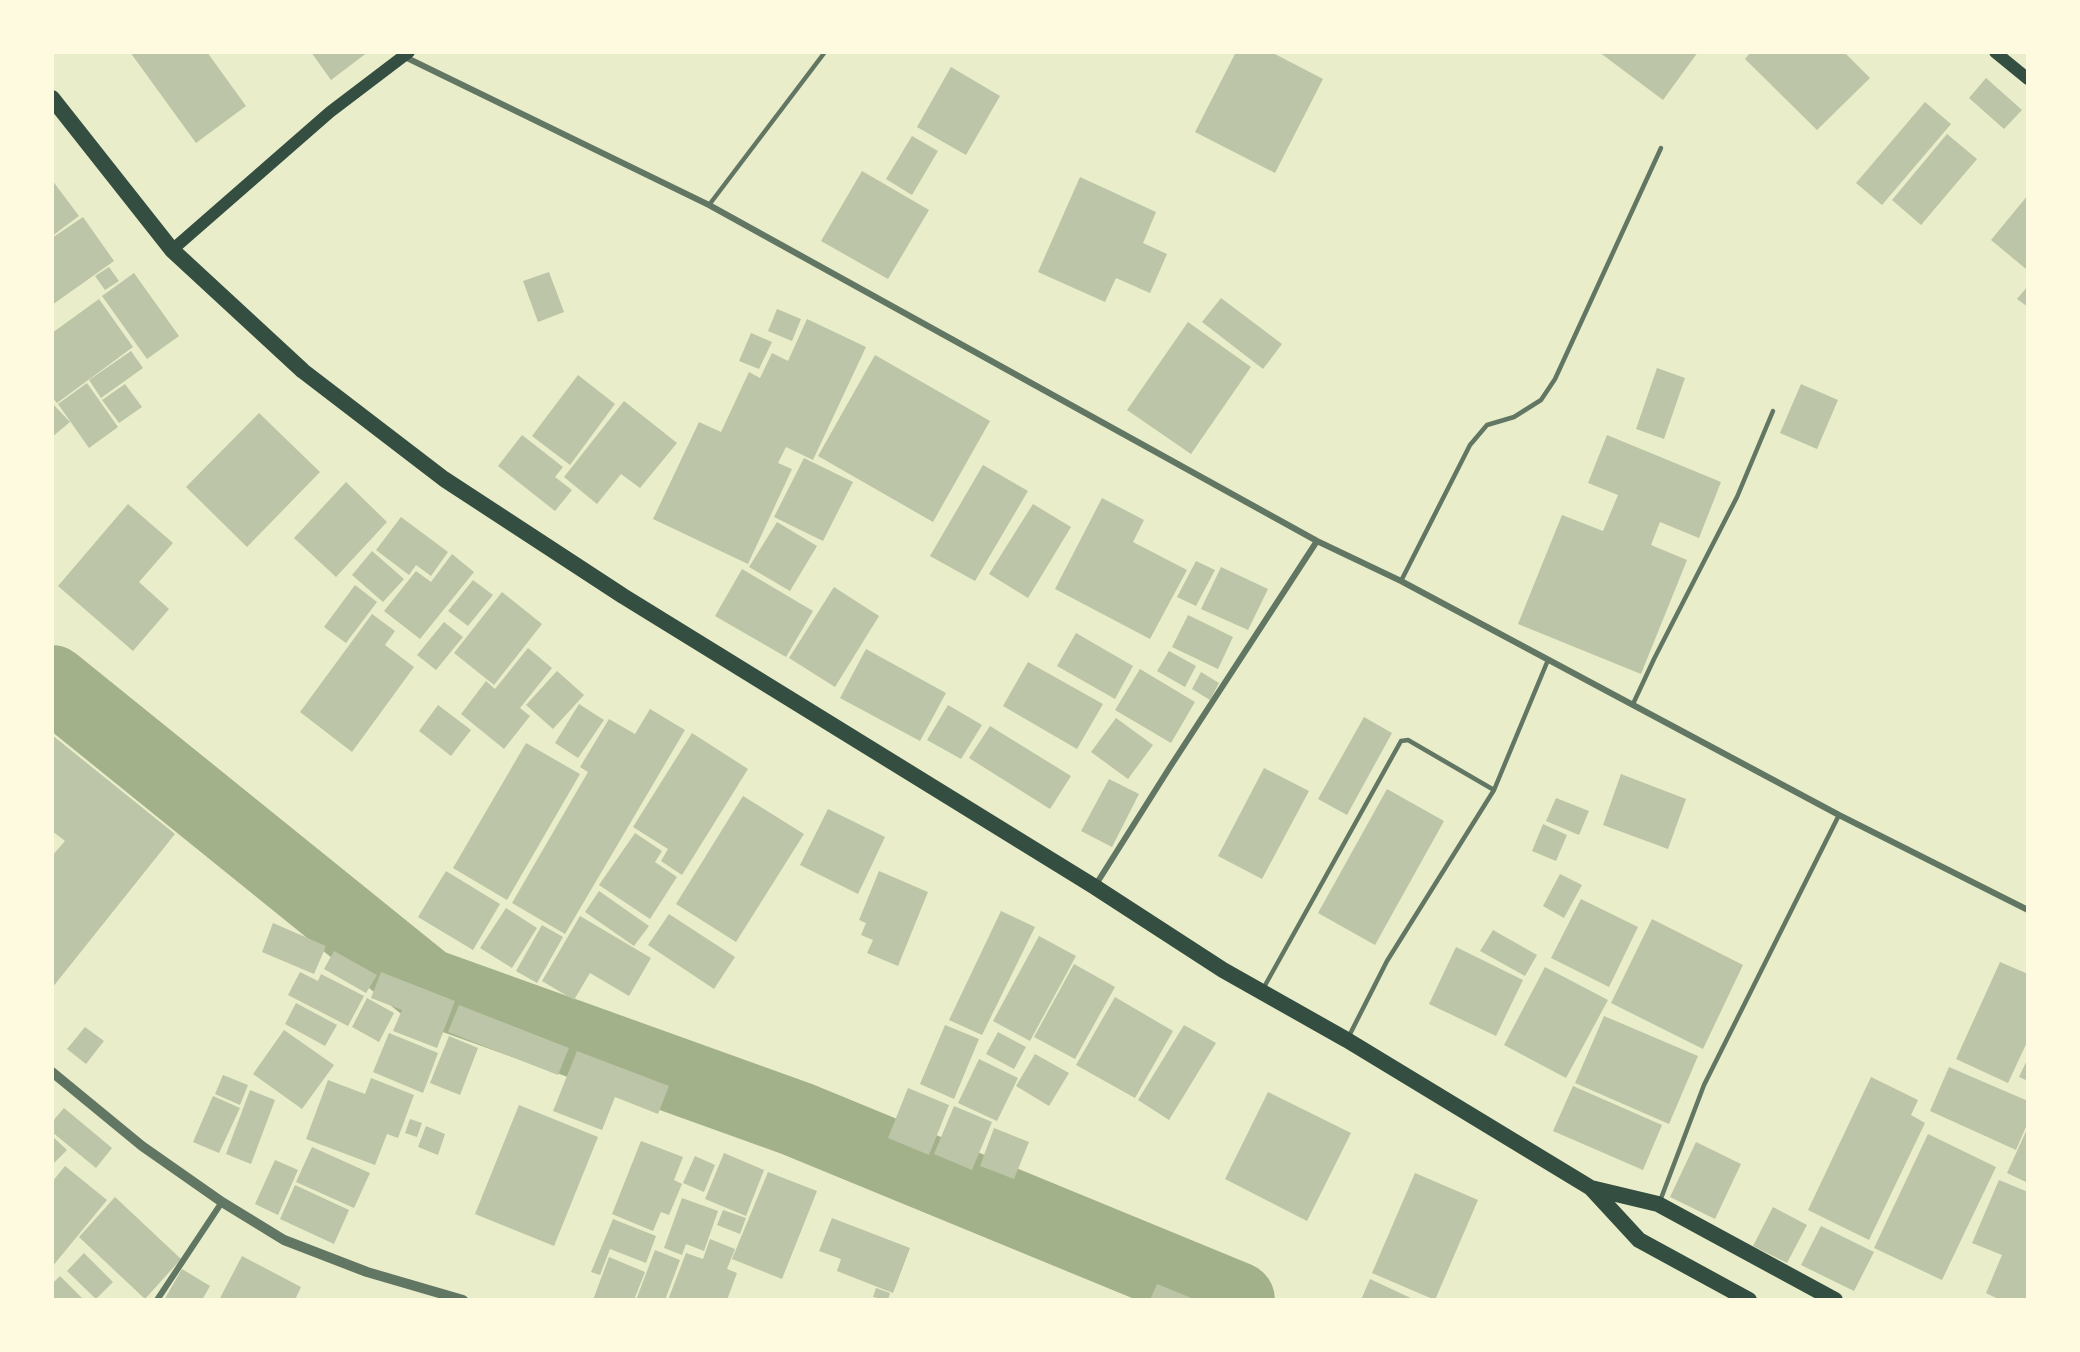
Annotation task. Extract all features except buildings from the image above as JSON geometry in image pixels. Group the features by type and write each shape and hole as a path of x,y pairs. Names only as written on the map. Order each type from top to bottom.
{"highway":[{"path":"52,98 172,250 303,371 444,478 623,596 1095,886 1261,992 1347,1040 1591,1188 1639,1240 1749,1299"},
{"path":"1591,1188 1658,1204 1835,1299"}],"main road":[{"path":"1995,52 2028,79"},
{"path":"172,250 330,112 407,55"}],"street":[{"path":"407,55 709,205 1317,541 1401,581 1839,814 2028,910"},
{"path":"1095,886 1317,541"},
{"path":"53,1074 142,1146 222,1202 284,1240 367,1272 463,1299"},
{"path":"157,1299 222,1202"}],"lane":[{"path":"709,205 825,52"},
{"path":"1401,581 1470,445 1487,425 1515,417 1541,400 1555,379 1661,148"},
{"path":"1633,705 1737,497 1773,411"},
{"path":"1347,1040 1387,961 1494,790 1548,660"},
{"path":"1261,992 1401,741 1408,740 1494,790"},
{"path":"1658,1204 1704,1085 1839,814"}],"waterway":[{"path":"52,683 427,986 797,1119 1237,1300"}]}
